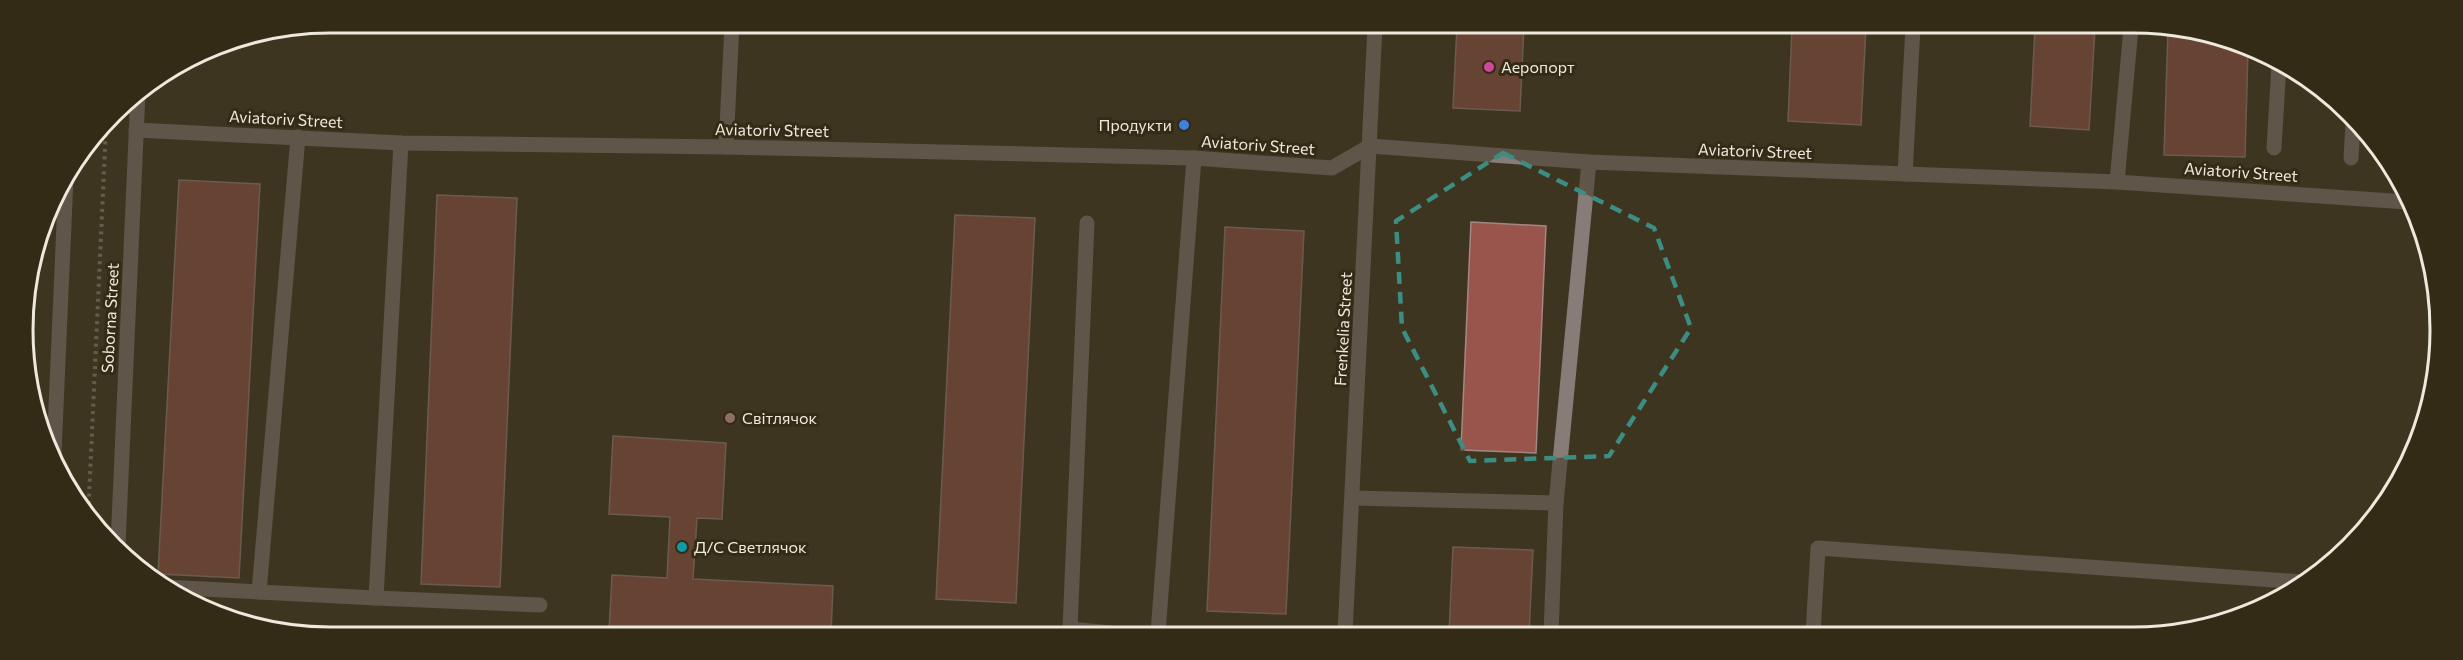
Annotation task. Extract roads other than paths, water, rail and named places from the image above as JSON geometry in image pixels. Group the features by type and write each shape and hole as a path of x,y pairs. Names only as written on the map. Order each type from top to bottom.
{"street":[{"path":"726,147 732,33"},
{"name":"Frenkelia Street","path":"1345,627 1375,33"},
{"path":"1905,174 1913,33"},
{"path":"2117,182 2132,33"},
{"path":"2274,148 2279,71"},
{"name":"Soborna Street","path":"118,538 137,104"},
{"name":"Aviatoriv Street","path":"136,130 401,143 726,147 1194,158 1332,168 1370,146 1589,162 2117,182 2400,202"},
{"path":"2351,158 2353,130"},
{"path":"259,592 298,137"},
{"path":"376,598 401,143"},
{"path":"1158,627 1194,158"},
{"path":"1551,627 1556,503 1589,162"},
{"path":"55,440 65,197"},
{"path":"1070,627 1087,223"},
{"path":"1353,498 1556,503"},
{"path":"1813,627 1818,548 2291,581"},
{"path":"183,588 540,605"}],"place":[{"name":"Аеропорт","path":"1489,67"},
{"name":"Продукти","path":"1184,125"},
{"name":"Світлячок","path":"730,418"},
{"name":"Д/С Светлячок","path":"682,547"}]}
